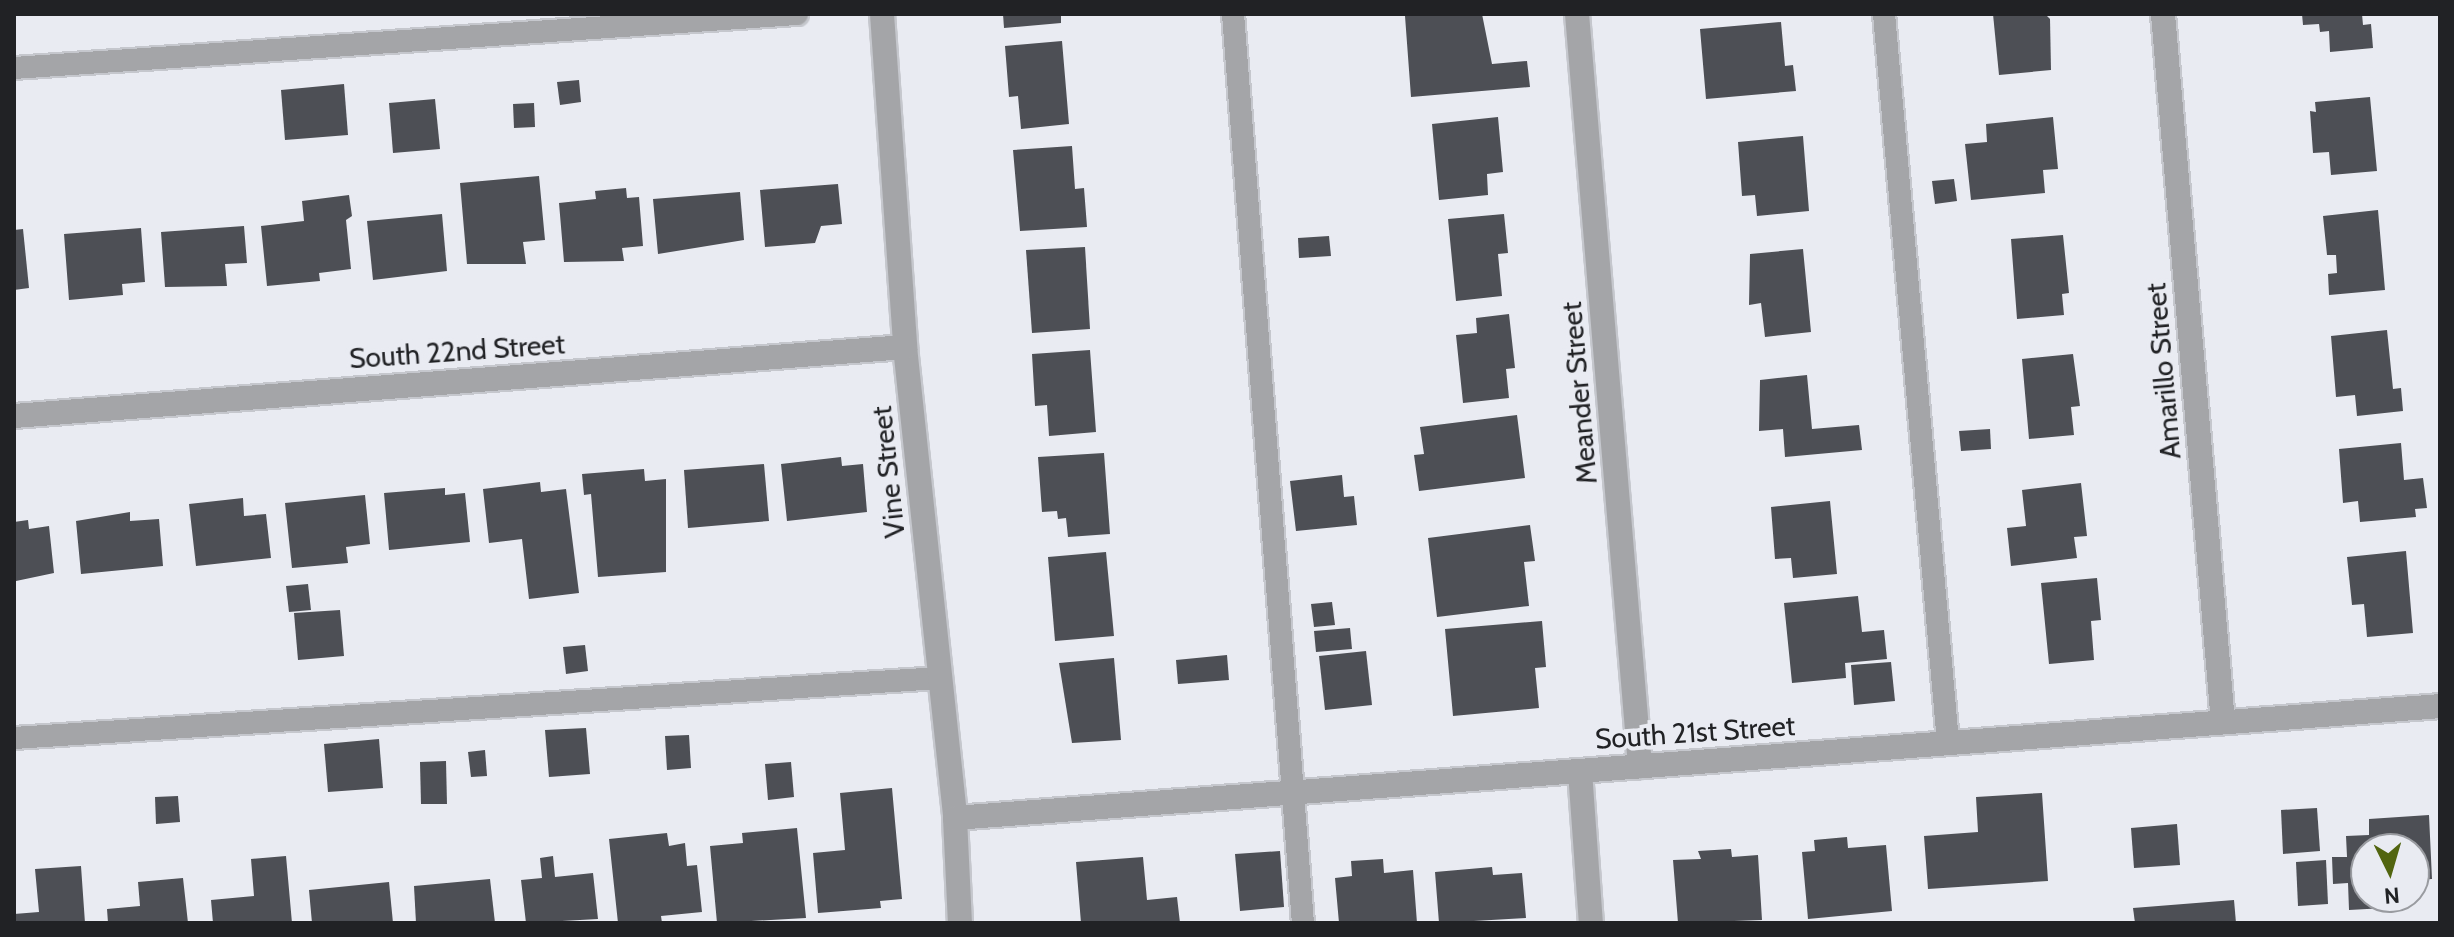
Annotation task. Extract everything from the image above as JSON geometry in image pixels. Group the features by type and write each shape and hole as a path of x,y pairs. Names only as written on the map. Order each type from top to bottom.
{"street":[{"name":"Vine Street","path":"882,14 905,347 955,818 960,923"},
{"name":"Meander Street","path":"1577,14 1640,766"},
{"name":"Amarillo Street","path":"2163,14 2223,722"},
{"name":"South 22nd Street","path":"14,416 905,347"},
{"name":"South 21st Street","path":"955,818 2440,706"},
{"path":"1580,771 1591,923"}],"lane":[{"path":"14,68 797,14"},
{"path":"1233,14 1303,923"},
{"path":"1884,14 1948,743"},
{"path":"14,738 940,678"}],"building":[{"path":"1003,14 1061,14 1061,23 1004,28"},
{"path":"1482,14 1492,64 1527,61 1530,87 1411,97 1405,16"},
{"path":"1993,14 2045,14 2050,19 2051,70 1999,75"},
{"path":"2302,14 2362,14 2363,25 2371,24 2373,48 2330,52 2329,31 2320,32 2319,24 2303,25"},
{"path":"1781,22 1785,66 1793,65 1796,91 1706,99 1700,29"},
{"path":"1062,41 1069,124 1021,129 1018,96 1009,97 1005,46"},
{"path":"579,80 581,102 560,105 557,82"},
{"path":"344,84 348,135 285,140 281,90"},
{"path":"2370,97 2377,171 2331,175 2329,152 2313,153 2310,111 2316,112 2315,102"},
{"path":"435,99 440,149 393,153 389,103"},
{"path":"534,103 535,127 514,128 513,104"},
{"path":"1498,117 1503,172 1487,174 1488,195 1439,200 1432,124"},
{"path":"2053,117 2058,169 2043,170 2045,193 1971,200 1965,144 1987,142 1986,124"},
{"path":"1803,136 1809,211 1757,216 1755,195 1742,196 1738,142"},
{"path":"1072,146 1075,189 1084,188 1087,227 1020,231 1013,150"},
{"path":"539,176 545,240 523,242 526,264 467,264 460,183"},
{"path":"1954,179 1957,201 1935,204 1932,181"},
{"path":"838,184 842,224 821,226 815,243 765,247 760,190"},
{"path":"626,188 627,198 639,197 643,246 622,248 624,261 564,262 559,203 596,199 595,191"},
{"path":"740,192 744,240 658,254 653,199"},
{"path":"349,195 352,216 346,220 351,269 319,273 320,281 267,286 261,226 304,221 302,201"},
{"path":"2378,210 2385,290 2329,295 2328,274 2337,273 2336,255 2327,255 2323,216"},
{"path":"442,214 447,271 373,280 367,221"},
{"path":"1504,214 1508,253 1498,254 1502,296 1456,301 1448,219"},
{"path":"244,226 247,263 225,264 227,286 165,287 161,232"},
{"path":"141,228 145,282 122,284 123,295 69,300 64,234"},
{"path":"23,229 29,288 14,290 14,230"},
{"path":"2063,235 2069,293 2062,294 2064,315 2017,319 2011,239"},
{"path":"1329,236 1331,256 1299,258 1298,238"},
{"path":"1085,247 1090,329 1032,333 1026,250"},
{"path":"1803,249 1811,332 1765,337 1761,303 1749,305 1750,254"},
{"path":"1509,314 1515,368 1506,369 1509,398 1463,403 1456,335 1477,333 1476,318"},
{"path":"2387,330 2393,389 2401,388 2403,411 2357,416 2355,395 2336,397 2331,336"},
{"path":"1090,350 1096,432 1049,436 1047,405 1035,406 1032,354"},
{"path":"2073,354 2080,406 2071,407 2074,435 2029,439 2022,359"},
{"path":"1807,375 1812,429 1859,425 1862,450 1785,457 1783,429 1759,431 1760,380"},
{"path":"1517,415 1525,478 1419,491 1414,455 1424,454 1420,427"},
{"path":"1990,429 1991,449 1961,451 1959,431"},
{"path":"2401,443 2404,480 2423,478 2427,508 2415,509 2416,517 2360,522 2358,501 2343,503 2339,449"},
{"path":"1104,453 1110,534 1068,537 1066,518 1058,519 1057,511 1042,512 1038,457"},
{"path":"841,457 842,466 863,464 867,512 787,521 781,464"},
{"path":"764,464 769,521 688,528 684,470"},
{"path":"644,469 645,481 666,479 666,572 598,577 591,494 584,495 582,474"},
{"path":"1342,475 1344,497 1354,496 1357,525 1296,531 1290,481"},
{"path":"540,482 541,492 566,489 579,593 529,599 522,539 489,543 483,489"},
{"path":"2081,483 2087,536 2074,537 2077,558 2011,566 2007,528 2026,526 2022,490"},
{"path":"445,488 445,495 465,493 470,542 389,550 384,493"},
{"path":"365,495 370,544 346,547 348,563 292,568 285,503"},
{"path":"243,498 244,516 266,514 271,558 196,566 189,504"},
{"path":"1830,501 1837,574 1793,578 1791,558 1775,559 1771,507"},
{"path":"130,512 130,521 159,519 163,566 81,574 76,521"},
{"path":"28,520 29,529 49,526 54,573 16,581 14,522"},
{"path":"1530,525 1535,561 1524,562 1529,606 1437,617 1428,538"},
{"path":"2406,551 2413,633 2367,637 2364,604 2352,605 2347,557"},
{"path":"1106,552 1114,636 1055,641 1048,557"},
{"path":"2097,578 2101,620 2091,621 2094,660 2049,664 2041,583"},
{"path":"308,584 311,610 289,612 286,586"},
{"path":"1858,596 1862,632 1884,630 1887,659 1845,663 1846,678 1792,683 1784,603"},
{"path":"1332,602 1335,625 1314,627 1311,604"},
{"path":"340,610 344,656 298,660 294,613"},
{"path":"1542,621 1546,667 1535,668 1539,708 1453,716 1445,629"},
{"path":"1350,628 1352,649 1316,652 1314,631"},
{"path":"585,645 588,671 566,674 563,647"},
{"path":"1366,651 1372,705 1325,710 1319,656"},
{"path":"1227,655 1229,680 1178,684 1176,660"},
{"path":"1114,658 1121,740 1072,743 1059,663"},
{"path":"1891,662 1895,701 1854,705 1851,665"},
{"path":"586,728 590,774 549,777 545,730"},
{"path":"689,735 691,768 667,770 665,736"},
{"path":"379,739 383,788 328,792 324,744"},
{"path":"485,750 487,776 471,777 468,752"},
{"path":"446,761 447,804 421,804 420,762"},
{"path":"791,762 794,797 768,800 765,764"},
{"path":"892,788 902,899 880,901 881,908 818,913 813,853 845,850 840,793"},
{"path":"2042,793 2048,881 1928,889 1924,836 1978,832 1976,797"},
{"path":"178,796 180,822 156,824 155,797"},
{"path":"2317,808 2320,851 2283,854 2281,810"},
{"path":"2429,815 2430,833 2369,833 2369,819"},
{"path":"2177,824 2180,865 2134,868 2131,828"},
{"path":"797,828 806,918 717,923 710,846 743,843 742,833"},
{"path":"667,833 669,846 685,843 687,866 697,865 702,912 661,916 662,923 618,923 609,839"},
{"path":"2346,836 2350,836 2349,910 2348,883 2333,884 2332,857 2347,857"},
{"path":"2430,836 2432,879 2430,879"},
{"path":"1847,837 1848,848 1886,845 1892,911 1808,919 1802,852 1815,851 1814,840"},
{"path":"1731,849 1732,857 1758,855 1762,920 1678,923 1673,860 1701,859 1698,851"},
{"path":"1280,851 1284,907 1240,911 1235,854"},
{"path":"286,856 292,923 213,923 211,900 254,896 251,859"},
{"path":"553,856 555,877 593,873 598,919 526,923 521,880 542,878 540,858"},
{"path":"1143,857 1147,900 1177,897 1180,923 1081,923 1076,862"},
{"path":"1383,859 1384,873 1413,870 1417,923 1339,923 1335,878 1352,876 1351,861"},
{"path":"2326,860 2328,904 2298,906 2296,862"},
{"path":"81,866 85,923 14,923 14,914 39,912 35,869"},
{"path":"1492,867 1493,875 1522,873 1526,918 1439,923 1435,872"},
{"path":"183,878 188,923 108,923 107,909 140,906 138,882"},
{"path":"490,879 495,923 416,923 414,886"},
{"path":"389,882 393,923 312,923 309,890"},
{"path":"2234,900 2236,923 2135,923 2133,908"}]}
